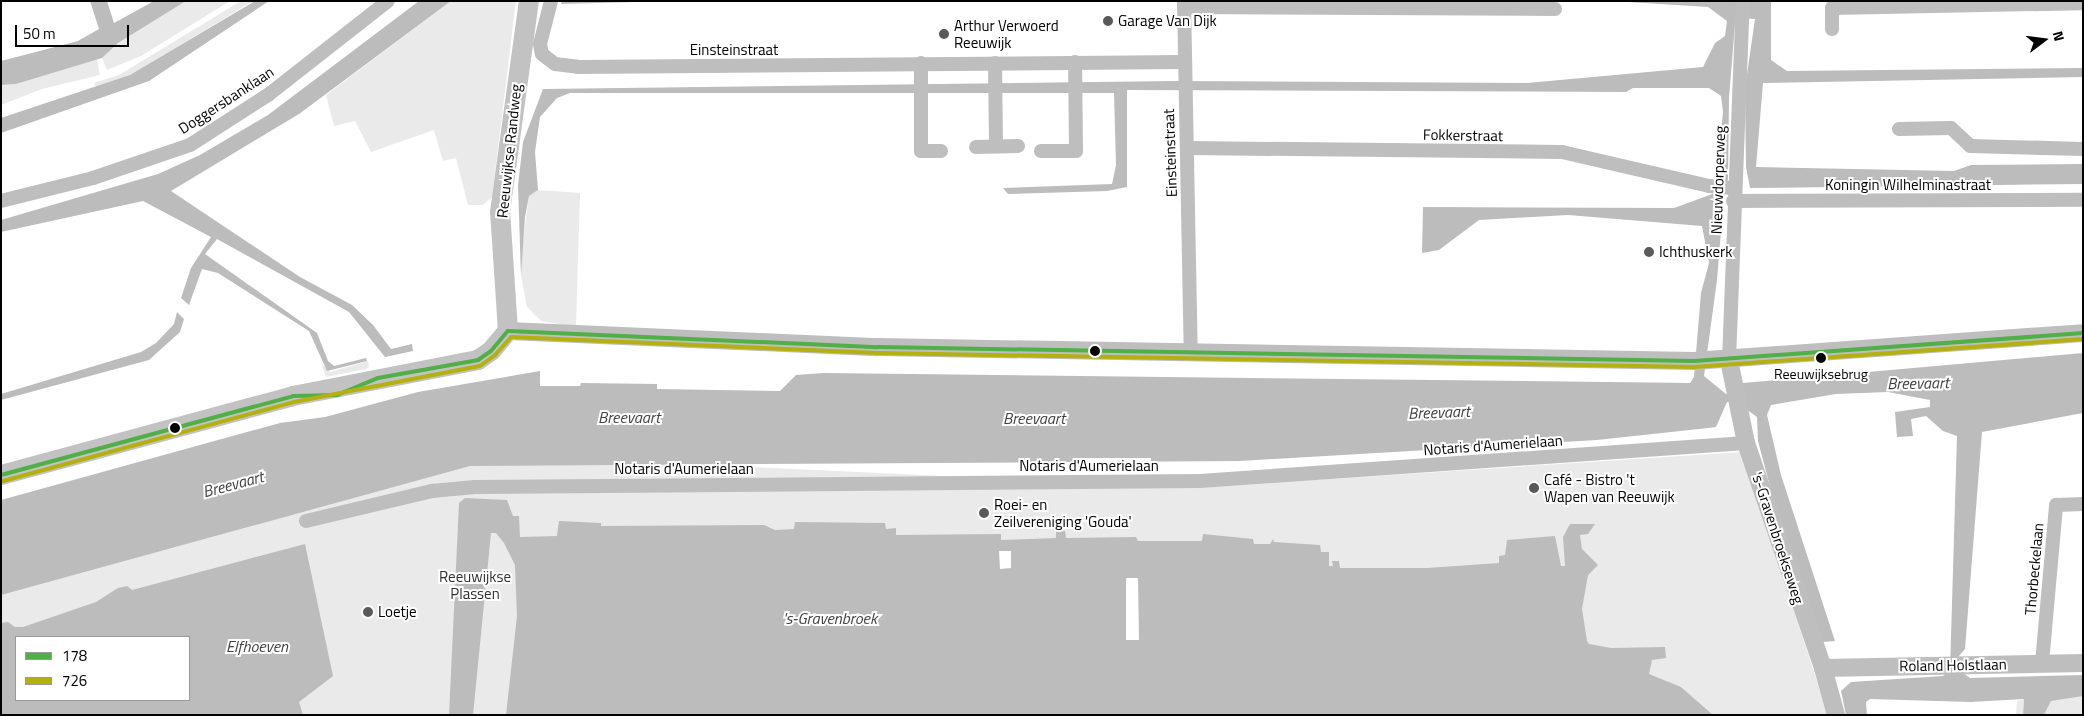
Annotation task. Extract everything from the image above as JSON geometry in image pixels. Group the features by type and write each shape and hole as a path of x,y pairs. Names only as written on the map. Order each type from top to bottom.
{"main road":[{"name":"Reeuwijkse Randweg","path":"508,331 500,212 529,1"},
{"path":"1,475 293,396 337,395 378,378 430,372 478,360 491,351 508,331"}],"street":[{"name":"Doggersbanklaan","path":"1,201 93,178 190,145 268,95 388,1"},
{"name":"Einsteinstraat","path":"552,1 540,44 542,54 548,61 578,67 1075,62 1183,68 1187,148 1191,351"},
{"name":"Nieuwdorperweg","path":"1729,360 1732,192 1743,1"},
{"path":"1832,29 1832,8 2083,3"},
{"path":"1183,68 1184,4 1555,9"},
{"path":"1041,151 1076,151 1075,62"},
{"path":"921,63 921,150 941,150"},
{"path":"995,63 996,146"},
{"path":"1899,129 1951,128 1970,146 2083,150"},
{"path":"976,147 1018,146"},
{"name":"Fokkerstraat","path":"1187,148 1562,152 1732,192"},
{"name":"Koningin Wilhelminastraat","path":"1732,192 1795,202 2083,200"},
{"path":"508,331 878,347 1700,361 2083,333"},
{"name":"'s-Gravenbroekseweg","path":"1729,360 1732,383 1746,443 1823,668 1836,715"},
{"name":"Notaris d'Aumerielaan","path":"306,521 432,490 478,487 1200,481 1746,443"},
{"name":"Thorbeckelaan","path":"2042,663 2056,505 2083,504"},
{"name":"Roland Holstlaan","path":"1823,668 2083,663"}],"green space":[{"path":"186,1 230,1 141,56 107,70 102,58 118,43"},
{"path":"241,1 253,1 111,87 97,89 94,83 119,75"},
{"path":"451,1 516,1 492,197 483,205 468,205 456,158 443,161 434,130 371,152 355,121 334,126 326,95"},
{"path":"97,59 100,75 42,89 1,105 1,85 16,84"},
{"path":"538,190 580,193 576,327 541,321 527,307 521,276 523,241 529,196"},
{"path":"368,361 369,367 366,369 326,377 321,363 330,372"},
{"name":"Reeuwijkse Plassen","path":"1742,452 1828,715 1,715 1,575 460,453 1195,488"},
{"path":"2066,696 2083,696 2083,715 2044,715 2051,701"},
{"path":"2024,699 2023,715 2016,715 2017,701"}],"water":[{"path":"90,1 107,1 114,23 154,1 186,1 118,43 102,58 16,84 1,85 1,61 78,41 99,29"},
{"path":"255,1 269,1 149,81 1,133 1,118 130,75"},
{"path":"419,1 451,1 299,114 171,191 300,277 352,305 373,325 391,349 412,344 413,351 385,357 349,312 217,239 205,254 317,333 328,361 334,366 366,358 367,361 327,371 309,331 218,273 202,269 189,305 181,298 191,268 211,237 143,201 1,232 1,220 158,174 200,155 268,115"},
{"path":"562,1 674,1 561,4"},
{"name":"Breevaart","path":"1612,1 1771,1 1771,60 1787,71 2083,68 2083,77 1763,83 1756,167 1954,171 1971,165 2083,164 2083,184 1750,188 1746,167 1745,88 1755,19 1738,18 1735,24 1729,98 1728,179 1724,194 1717,280 1704,376 1726,394 1741,392 1743,383 2083,353 2083,413 1982,432 1965,649 1958,657 1958,669 1970,678 2083,675 2083,696 2051,701 2044,715 2023,715 2024,699 1971,702 1870,699 1866,702 1867,715 1846,715 1841,691 1851,682 1943,676 1950,670 1957,436 1943,431 1926,416 1911,419 1913,436 1897,437 1895,412 1930,407 1930,400 1888,392 1836,394 1771,405 1767,415 1781,475 1835,641 1822,642 1772,494 1758,441 1757,417 1746,409 1742,400 1727,402 1716,427 1708,428 1597,440 1240,461 470,466 1,595 1,500 280,423 325,417 418,392 540,371 540,386 580,386 581,383 657,384 657,389 780,391 796,375 824,373 1690,383 1694,377 1701,293 1709,263 1702,226 1568,215 1479,220 1439,250 1422,253 1423,207 1674,208 1715,193 1723,112 1721,96 1709,88 1633,88 1626,92 1127,90 1127,187 1107,191 1008,194 1003,188 1112,184 1116,165 1114,93 570,93 557,98 540,117 535,152 538,190 529,196 525,217 521,276 518,185 523,142 543,89 1175,81 1527,83 1703,67 1715,43 1725,36 1727,21 1708,7"},
{"path":"177,312 184,319 180,332 149,360 1,400 1,394 141,352 156,343 174,324"},
{"name":"'s-Gravenbroek","path":"465,498 507,500 513,516 519,516 520,537 557,536 559,521 601,523 601,526 764,525 775,530 794,529 795,522 885,523 886,529 896,528 896,535 1001,534 1001,540 1056,538 1056,531 1065,531 1066,538 1136,537 1138,541 1202,541 1203,534 1253,539 1254,544 1270,544 1273,539 1274,542 1320,545 1321,552 1329,552 1329,566 1333,566 1332,561 1339,561 1340,568 1427,568 1499,563 1499,556 1505,555 1507,540 1555,536 1561,566 1565,566 1563,537 1570,524 1595,524 1588,534 1580,535 1582,549 1598,565 1588,575 1582,609 1587,641 1589,644 1611,648 1665,647 1666,658 1652,660 1649,674 1681,687 1713,715 506,715 517,616 515,565 504,543 496,533 491,533 473,715 449,715 459,503"},
{"name":"Elfhoeven","path":"305,544 333,676 299,702 303,715 1,715 1,623 8,622 15,627 23,627 96,602 118,588 127,586 132,590"}],"pier":[{"path":"1084,458 1151,458 1151,462 1084,462"},
{"path":"999,551 1011,551 1011,568 1000,569"},
{"path":"1126,578 1138,578 1139,640 1126,640"}],"transit line":[{"name":"178","path":"508,331 878,347 1694,361 2083,333"},
{"name":"178","path":"1,475 293,396 337,395 378,378 478,360 491,351 508,331"},
{"name":"726","path":"3,481 294,402 480,366 495,355 511,337 878,353 1694,367 2083,339"}],"place":[{"name":"Garage Van Dijk","path":"1108,21"},
{"name":"Arthur Verwoerd Reeuwijk","path":"944,34"},
{"name":"Ichthuskerk","path":"1649,252"},
{"name":"Reeuwijksebrug","path":"1821,358"},
{"name":"Café - Bistro 't Wapen van Reeuwijk","path":"1534,488"},
{"name":"Roei- en Zeilvereniging 'Gouda'","path":"984,513"},
{"name":"Loetje","path":"368,612"}]}
